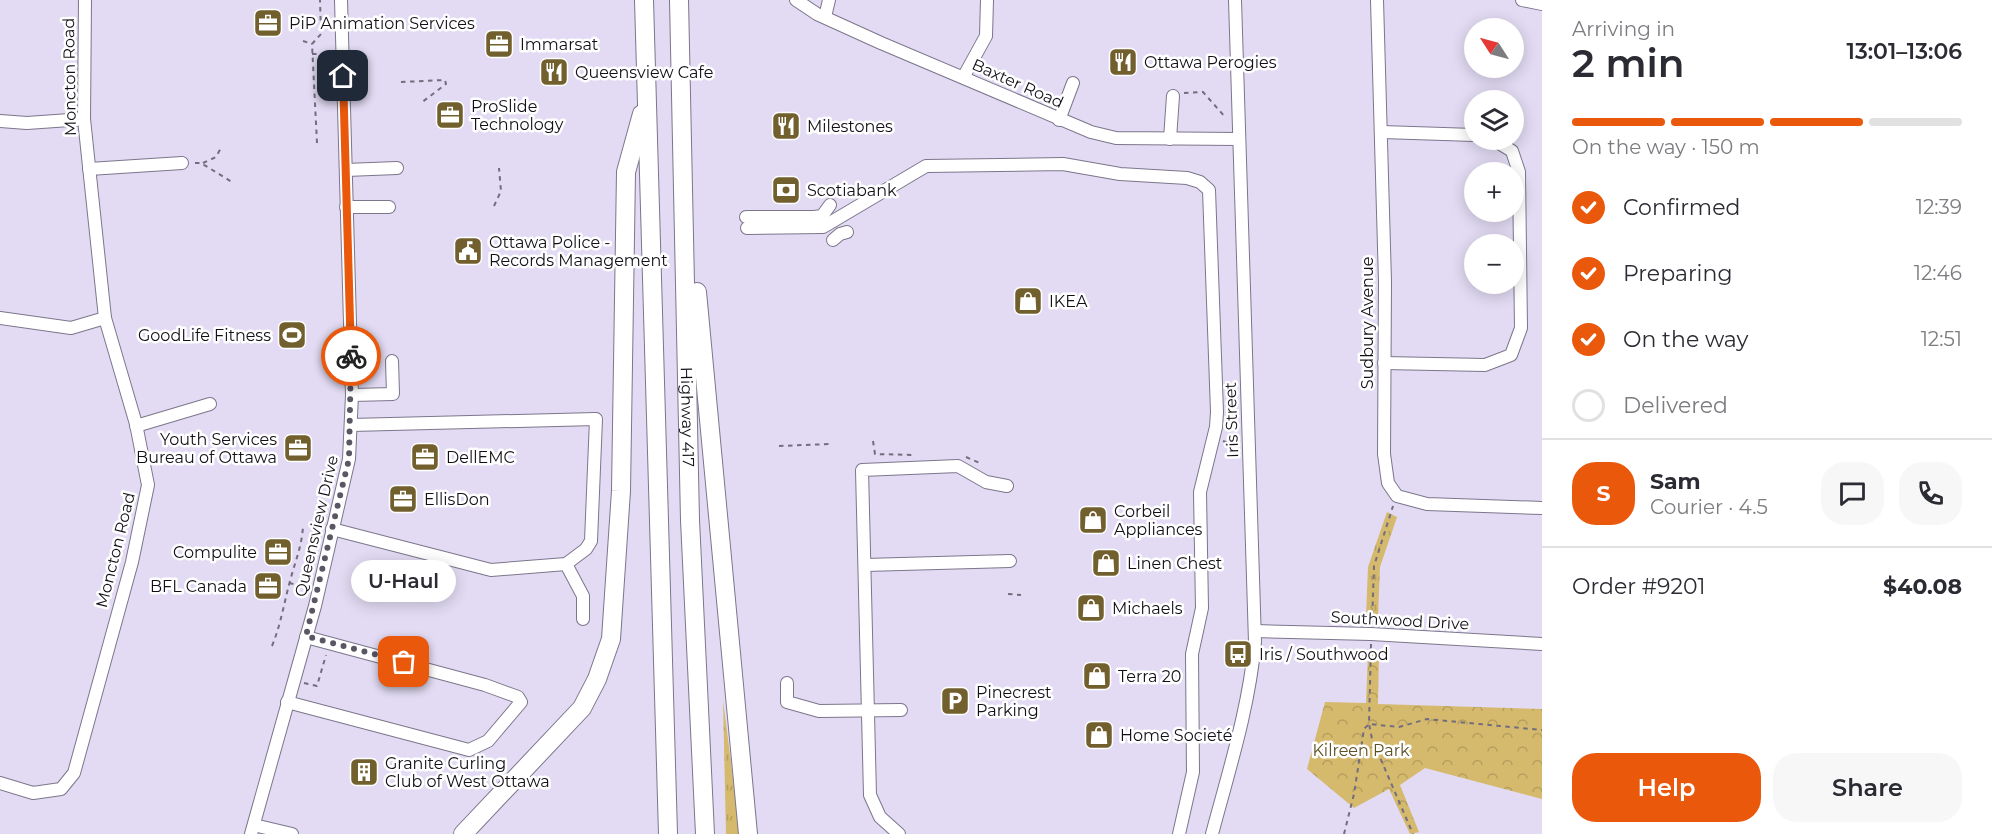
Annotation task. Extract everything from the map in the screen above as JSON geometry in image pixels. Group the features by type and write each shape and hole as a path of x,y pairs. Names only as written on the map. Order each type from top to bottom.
{"highway":[{"path":"644,0 668,834"},
{"name":"Highway 417","path":"679,0 684,149 690,520 705,834"},
{"path":"463,834 582,708 597,679 611,639 621,491 626,172 647,95"},
{"path":"684,149 690,190 702,362 748,834"}],"street":[{"name":"Moncton Road","path":"0,783 33,793 61,789 74,773 132,562 148,485 136,426 105,318 84,120 85,0"},
{"name":"Queensview Drive","path":"253,829 318,590 349,459 352,396 341,0"},
{"name":"Baxter Road","path":"796,0 825,17 964,76 1059,120 1116,138 1239,139"},
{"path":"825,17 829,0"},
{"path":"964,76 986,36 987,0"},
{"name":"Iris Street","path":"1212,834 1253,673 1255,631 1235,0"},
{"name":"Sudbury Avenue","path":"1377,0 1382,132 1384,454 1388,483 1396,496"},
{"path":"1522,0 1542,4"},
{"path":"1059,120 1073,83"},
{"path":"1170,139 1173,96"},
{"path":"0,121 27,123 84,120"},
{"path":"1382,132 1464,135"},
{"path":"1384,363 1485,365 1511,355 1521,328 1519,172 1510,150"},
{"path":"89,169 182,163"},
{"path":"830,205 822,216 747,222 823,227 926,166 1063,164 1120,174 1194,179 1209,190 1217,412 1200,492 1202,608 1192,654 1194,772 1179,834"},
{"path":"346,170 397,168"},
{"path":"346,207 389,207"},
{"path":"833,240 840,234 848,232"},
{"path":"0,318 71,328 105,318"},
{"path":"352,396 393,394 392,361"},
{"path":"136,426 210,404"},
{"path":"332,530 491,570 566,564 586,549 591,541 596,419 351,424"},
{"path":"899,834 885,823 872,802 867,710 862,470 958,466 986,482 1007,486"},
{"path":"1396,496 1427,504 1542,508"},
{"path":"865,565 1010,561"},
{"path":"566,564 584,596 583,619"},
{"name":"Southwood Drive","path":"1255,631 1371,634 1542,644"},
{"path":"287,702 469,750 488,741 521,702 519,697 485,685 306,636"},
{"path":"786,683 788,702 795,706 819,711 901,710"},
{"path":"253,829 292,834"}],"path":[{"path":"316,143 312,44 321,34 320,0"},
{"path":"303,41 312,44"},
{"path":"312,54 342,53"},
{"path":"401,82 445,80 446,84 421,103"},
{"path":"1173,96 1203,92 1226,118"},
{"path":"182,163 201,163 216,157 222,146"},
{"path":"201,163 232,182"},
{"path":"494,206 501,191 499,168"},
{"path":"779,446 829,444"},
{"path":"1396,496 1374,566 1369,724 1372,739 1413,834"},
{"path":"272,646 281,625 289,583 302,541 303,526"},
{"path":"289,583 318,590"},
{"path":"1008,594 1021,595"},
{"path":"304,683 317,686 329,643"},
{"path":"1369,724 1399,727 1427,719 1542,730"},
{"path":"1344,834 1354,794 1364,729 1369,724"}],"green space":[{"path":"1387,512 1397,517 1380,567 1378,617 1366,617 1368,567"},
{"name":"Kilreen Park","path":"1368,654 1379,654 1378,704 1542,709 1542,799 1425,768 1400,785 1419,832 1410,834 1389,789 1354,808 1307,769 1325,702 1366,703"},
{"path":"723,700 740,834 726,834"}],"way so far":[{"path":"351,356 349,459 306,636 404,662"}],"place":[{"name":"PiP Animation Services","path":"268,23"},
{"name":"Immarsat","path":"499,44"},
{"name":"Ottawa Perogies","path":"1123,62"},
{"name":"Queensview Cafe","path":"554,72"},
{"name":"ProSlide Technology","path":"450,115"},
{"name":"Milestones","path":"786,126"},
{"name":"Scotiabank","path":"786,190"},
{"name":"Ottawa Police - Records Management","path":"468,251"},
{"name":"IKEA","path":"1028,301"},
{"name":"GoodLife Fitness","path":"292,335"},
{"name":"Youth Services Bureau of Ottawa","path":"298,448"},
{"name":"DellEMC","path":"425,457"},
{"name":"EllisDon","path":"403,499"},
{"name":"Corbeil Appliances","path":"1093,520"},
{"name":"Compulite","path":"278,552"},
{"name":"Linen Chest","path":"1106,563"},
{"name":"BFL Canada","path":"268,586"},
{"name":"Michaels","path":"1091,608"},
{"name":"Iris / Southwood","path":"1238,654"},
{"name":"U-Haul","path":"404,662"},
{"name":"Terra 20","path":"1097,676"},
{"name":"Pinecrest Parking","path":"955,701"},
{"name":"Home Societé","path":"1099,735"},
{"name":"Granite Curling Club of West Ottawa","path":"364,772"}],"route":[{"path":"343,76 351,356"}]}
